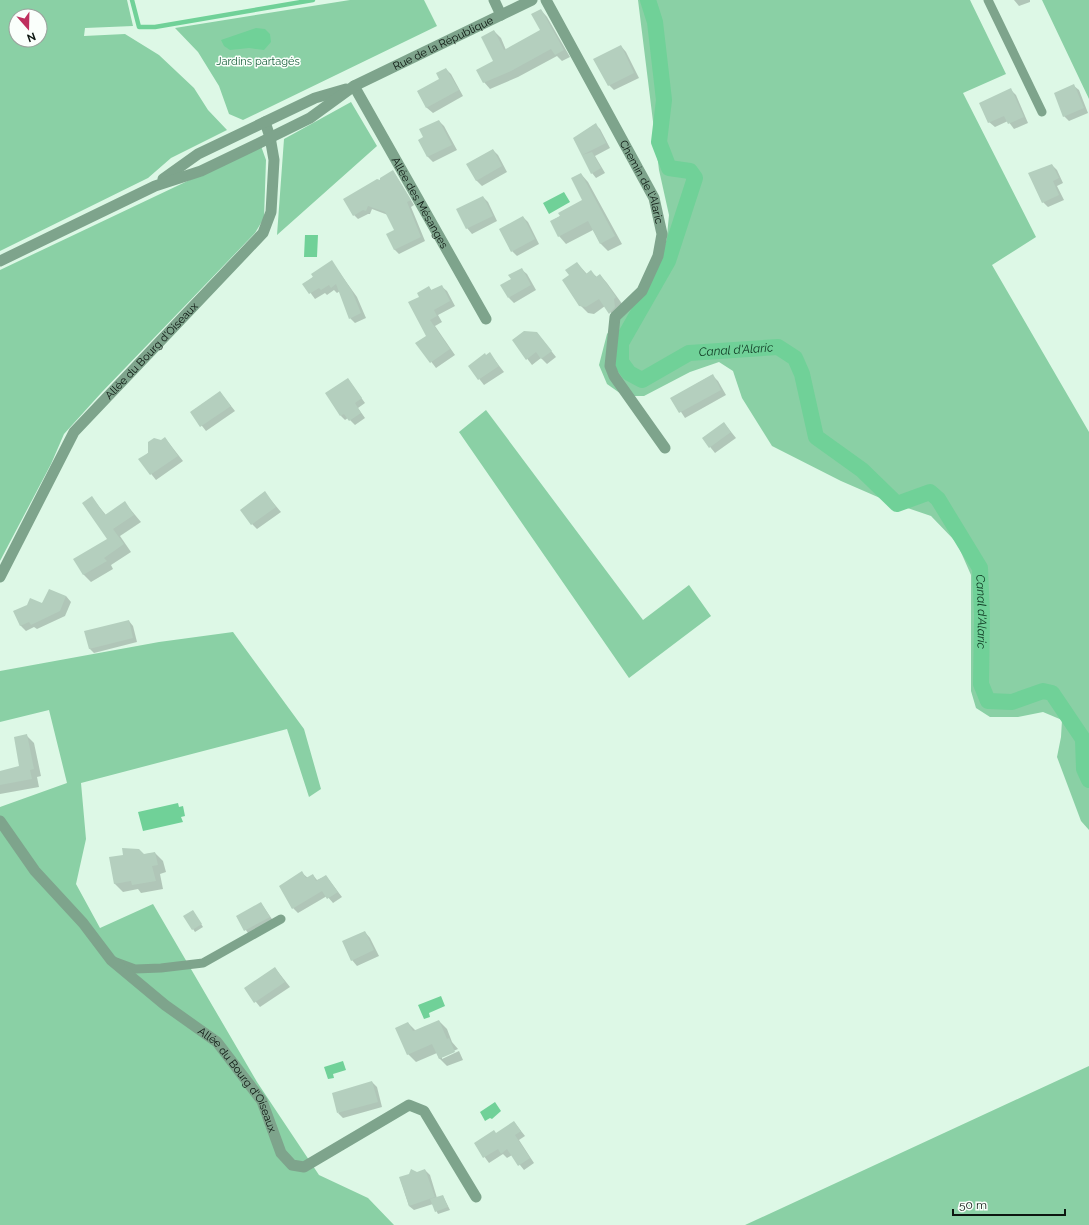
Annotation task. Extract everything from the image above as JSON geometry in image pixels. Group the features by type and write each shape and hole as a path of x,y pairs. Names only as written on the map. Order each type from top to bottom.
{"street":[{"path":"494,0 501,15"},
{"name":"Chemin de l'Alaric","path":"546,0 654,198 662,234 658,256 642,291 615,317 610,366 614,376 665,448"},
{"name":"Rue de la République","path":"354,86 528,1"},
{"path":"155,186 198,154 315,98 354,86"},
{"path":"0,261 155,186 201,170 310,118 354,86"},
{"name":"Allée des Mésanges","path":"354,86 486,319"},
{"name":"Allée du Bourg d'Oiseaux","path":"0,577 74,432 263,233 271,212 274,160 270,137 265,122"},
{"name":"Allée du Bourg d'Oiseaux","path":"0,821 35,870 83,923 111,960 165,1005 217,1042 262,1101 280,1153 292,1165 304,1167 409,1105 424,1111 476,1197"}],"lane":[{"path":"988,0 1042,112"},
{"path":"111,960 135,969 203,964 281,919"}],"green space":[{"path":"0,0 127,0 133,26 85,28 84,36 125,34 159,55 194,88 208,110 227,130 171,158 148,178 0,251"},
{"name":"Jardins partagés","path":"350,0 424,0 437,26 243,120 229,114 219,86 198,52 175,28"},
{"path":"638,0 970,0 1006,74 963,93 1036,237 992,265 1089,432 1089,830 1081,821 1057,757 1061,737 1062,720 1043,712 1018,717 990,717 976,708 971,691 971,575 957,543 931,516 887,501 841,481 772,446 742,398 733,371 719,362 690,372 644,396 624,396 607,384 599,365 607,334 658,275 666,246 669,215 659,170"},
{"path":"1042,0 1089,0 1089,99"},
{"path":"351,102 377,146 277,235 284,139"},
{"path":"261,146 266,160 264,218 255,233 102,392 64,434 51,464 0,561 0,270"},
{"path":"486,410 643,620 689,585 711,616 629,678 459,432"},
{"path":"233,632 304,729 321,789 309,797 287,729 81,783 86,839 76,884 100,928 153,904 257,1082 319,1175 368,1198 394,1225 0,1225 0,807 67,783 49,710 0,722 0,671 159,642"},
{"path":"1089,1066 1089,1225 745,1225"}],"shaded area":[{"path":"256,28 265,29 270,34 271,42 264,50 249,48 230,50 224,46 221,40"},
{"path":"564,192 570,202 549,214 543,203"},
{"path":"305,235 318,235 317,257 304,257"},
{"path":"178,803 179,807 183,806 185,816 181,817 183,822 143,831 138,812"},
{"path":"441,996 445,1006 429,1013 430,1017 424,1019 418,1005"},
{"path":"343,1061 346,1070 333,1074 334,1078 328,1079 324,1067"},
{"path":"495,1102 501,1111 492,1119 490,1118 485,1121 480,1112"}],"building":[{"path":"541,9 564,50 555,55 551,49 511,71 483,83 476,70 493,61 481,37 494,30 504,50 540,30 531,14"},
{"path":"621,45 634,73 608,86 593,59"},
{"path":"446,68 459,90 426,108 417,91 439,79 436,73"},
{"path":"1074,84 1084,108 1063,117 1054,93"},
{"path":"1011,88 1024,117 1008,124 1004,116 988,123 979,103"},
{"path":"439,120 452,145 427,157 418,140 423,137 419,129"},
{"path":"596,123 606,143 582,155 592,152 601,168 591,174 573,138"},
{"path":"493,149 502,166 476,181 466,164"},
{"path":"1052,164 1059,178 1053,181 1059,195 1042,203 1028,173"},
{"path":"393,170 411,200 407,202 421,237 394,250 386,234 394,230 385,212 368,206 366,211 363,210 353,216 343,199 377,179 380,180 380,178"},
{"path":"581,173 615,236 600,244 588,221 558,237 550,221 560,216 558,213 582,200 571,178"},
{"path":"483,196 493,216 466,229 456,209"},
{"path":"523,216 535,239 511,252 499,229"},
{"path":"332,260 352,291 361,313 349,319 336,284 331,288 329,285 321,290 319,288 309,294 302,284 313,277 311,274"},
{"path":"577,262 586,274 591,270 596,277 600,274 616,297 614,299 615,307 609,314 599,299 586,307 579,306 562,280 569,275 565,270"},
{"path":"522,268 531,285 508,298 500,285 511,279 508,275"},
{"path":"442,285 450,301 434,310 437,316 430,320 450,349 430,363 415,343 426,336 408,302 419,297 417,293 429,286 431,290"},
{"path":"524,331 537,332 552,351 541,359 536,352 526,360 512,340"},
{"path":"490,352 499,366 478,380 468,366 485,353 486,355"},
{"path":"713,374 721,390 679,413 670,398"},
{"path":"348,378 362,398 355,403 361,413 349,421 344,414 340,416 325,393"},
{"path":"220,391 231,406 200,427 190,412"},
{"path":"724,422 731,432 709,448 702,438"},
{"path":"165,437 178,456 150,475 138,459 148,453 148,442 154,438 161,440"},
{"path":"265,491 276,507 251,525 240,510"},
{"path":"92,496 105,515 125,501 134,515 113,529 124,544 104,558 107,561 83,575 73,559 107,539 82,503"},
{"path":"49,589 66,596 60,611 31,625 29,622 20,626 13,611 27,605 30,598 42,603"},
{"path":"129,620 133,638 89,649 84,631"},
{"path":"27,734 34,769 30,770 32,779 0,785 0,771 19,766 14,737"},
{"path":"122,848 139,849 144,854 155,852 158,865 152,866 156,881 132,885 131,881 114,884 109,857 123,855"},
{"path":"302,871 306,878 313,874 316,881 326,875 338,892 327,899 322,891 292,909 279,886"},
{"path":"261,902 270,917 244,931 236,916"},
{"path":"193,910 202,924 192,930 183,916"},
{"path":"365,931 374,950 351,961 342,941"},
{"path":"275,967 285,982 254,1003 244,988"},
{"path":"439,1020 447,1039 449,1038 455,1052 439,1059 432,1044 407,1055 395,1028 408,1022 413,1031"},
{"path":"372,1081 378,1102 337,1113 332,1093"},
{"path":"514,1121 521,1131 515,1135 530,1158 518,1166 507,1149 501,1154 498,1149 483,1158 474,1143 494,1130 496,1133"},
{"path":"411,1169 417,1172 425,1169 435,1197 409,1206 399,1177 409,1174"},
{"path":"443,1195 448,1207 435,1212 430,1199"}],"waterway":[{"path":"132,0 139,27 155,27 313,0"},
{"name":"Canal d'Alaric","path":"648,0 655,22 664,100 659,142 669,168 690,171 695,178 668,261 621,343 621,362 629,373 642,380 689,353 778,347 795,358 802,374 816,437 862,470 897,504 930,492 938,499 980,568 982,615 981,684 988,701 1012,702 1043,691 1052,693 1083,739 1084,769 1089,780"}]}
